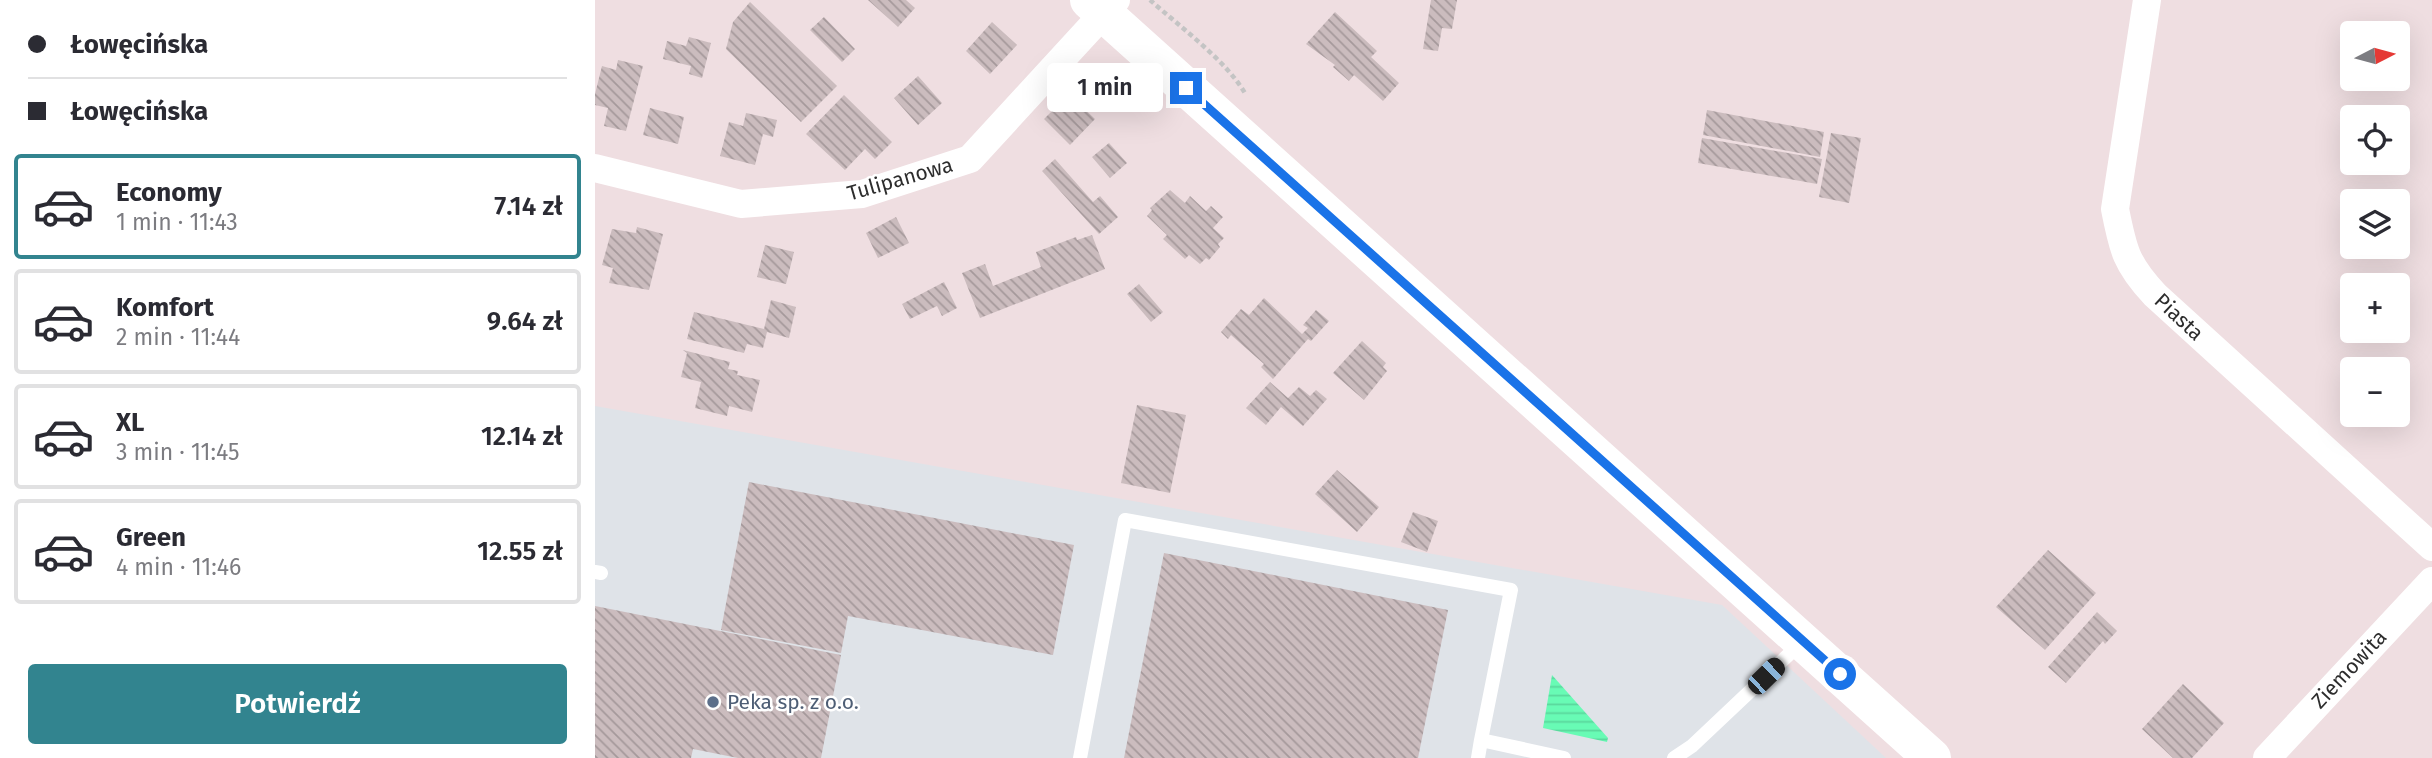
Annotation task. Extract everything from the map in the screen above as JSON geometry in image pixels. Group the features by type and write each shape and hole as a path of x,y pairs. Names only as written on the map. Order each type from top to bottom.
{"street":[{"name":"Piasta","path":"2147,0 2115,209 2120,238 2134,272 2155,295 2432,547"},
{"name":"Tulipanowa","path":"595,168 741,204 862,194 971,159 1103,5"},
{"path":"1103,5 1932,758"},
{"name":"Ziemowita","path":"2267,758 2432,581"}],"lane":[{"path":"1080,758 1125,520 1511,590 1478,758"},
{"path":"1674,758 1692,746 1803,641"},
{"path":"1481,740 1564,758"}],"shaded area":[{"path":"595,406 1722,605 1886,758 595,758"},
{"path":"1552,675 1608,738 1607,742 1543,728"}],"building":[{"path":"868,0 906,0 915,8 898,27"},
{"path":"1431,0 1457,0 1452,29 1442,28 1438,51 1423,49"},
{"path":"750,2 837,86 801,122 726,49 733,22"},
{"path":"1335,12 1377,51 1371,57 1399,83 1383,101 1354,75 1349,81 1333,67 1335,65 1306,44"},
{"path":"824,17 855,49 842,62 810,30"},
{"path":"992,22 1017,45 990,74 966,51"},
{"path":"689,37 711,43 702,78 689,74 691,66 663,59 667,41 686,46"},
{"path":"618,60 643,66 626,131 604,126 608,108 595,105 602,66 616,70"},
{"path":"918,76 942,103 918,125 894,98"},
{"path":"844,95 892,142 875,159 865,149 845,170 806,134"},
{"path":"1072,97 1095,119 1070,145 1044,119 1056,107 1059,110"},
{"path":"650,108 684,117 678,144 643,135"},
{"path":"1707,110 1824,132 1820,157 1703,135"},
{"path":"746,113 777,120 773,137 763,134 755,165 720,156 729,122 743,126"},
{"path":"1831,133 1861,138 1849,203 1819,197"},
{"path":"1702,138 1822,159 1817,184 1698,163"},
{"path":"1109,143 1127,163 1110,178 1092,157"},
{"path":"1055,159 1093,202 1100,196 1118,217 1099,234 1042,171"},
{"path":"1170,190 1185,203 1190,196 1206,211 1211,206 1223,217 1213,228 1224,238 1209,260 1206,258 1200,264 1189,255 1185,259 1163,239 1167,235 1147,216 1152,210 1150,208"},
{"path":"896,217 909,243 878,258 866,233"},
{"path":"637,227 663,234 649,290 609,283 613,268 602,265 612,229 636,233"},
{"path":"1092,235 1105,269 980,318 962,273 985,264 993,286 1041,267 1036,252 1076,237 1077,240"},
{"path":"765,245 794,252 786,284 757,277"},
{"path":"944,282 957,308 942,316 937,306 910,319 902,304"},
{"path":"1139,284 1163,312 1151,322 1127,294"},
{"path":"1264,298 1302,334 1308,328 1303,325 1316,310 1329,321 1311,341 1308,339 1273,379 1261,367 1264,364 1231,335 1228,339 1221,332 1241,309 1249,315"},
{"path":"771,300 796,307 789,338 767,332 763,348 747,344 744,353 687,339 694,312 764,329"},
{"path":"1362,341 1386,363 1383,367 1387,371 1364,400 1333,373"},
{"path":"683,350 730,362 728,369 738,371 737,375 760,380 752,412 729,406 727,416 695,408 701,382 681,377 687,353"},
{"path":"1270,382 1288,398 1299,387 1310,396 1316,390 1327,399 1303,426 1281,407 1266,425 1246,408"},
{"path":"1137,405 1186,415 1170,493 1121,483"},
{"path":"1337,470 1379,507 1357,532 1315,494"},
{"path":"749,482 1074,545 1053,655 848,616 841,653 721,630"},
{"path":"1413,512 1438,521 1427,552 1401,542"},
{"path":"2048,550 2096,593 2045,650 1996,607"},
{"path":"1164,553 1448,610 1418,758 1124,758"},
{"name":"Peka sp. z o.o.","path":"595,606 841,655 821,758 738,758 693,749 691,758 595,758"},
{"path":"2097,612 2117,631 2105,644 2103,641 2066,683 2048,667"},
{"path":"2183,684 2224,723 2192,758 2173,758 2142,729"}],"place":[{"name":"Peka sp. z o.o.","path":"713,702"}],"route":[{"path":"1186,88 1840,674"}]}
